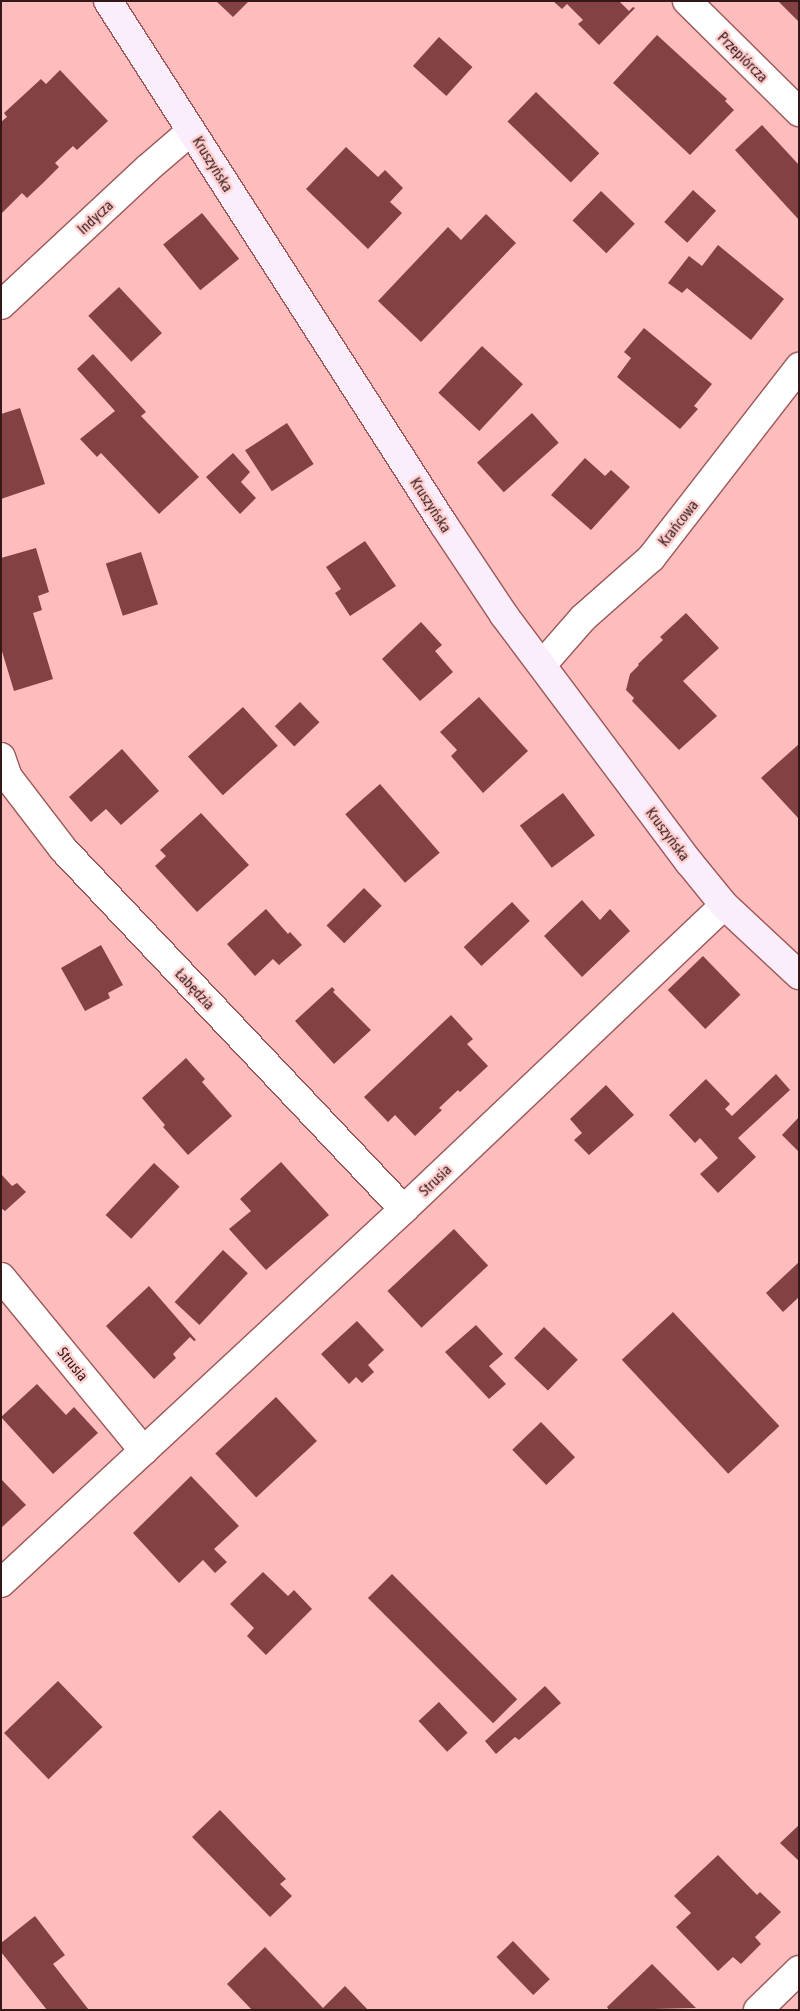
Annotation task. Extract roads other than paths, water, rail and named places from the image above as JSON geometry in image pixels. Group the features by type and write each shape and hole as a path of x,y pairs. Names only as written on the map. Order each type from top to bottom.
{"street":[{"name":"Kruszyńska","path":"108,1 444,525 504,615 688,862 724,904 799,975"},
{"name":"Przepiórcza","path":"686,1 799,112"},
{"name":"Indycza","path":"1,306 148,168 192,131"},
{"name":"Krańcowa","path":"542,665 583,618 651,558 799,367"},
{"name":"Łabędzia","path":"1,757 8,777 63,849 404,1209"},
{"name":"Strusia","path":"1,1584 404,1209 724,904"},
{"name":"Strusia","path":"1,1277 144,1451"},
{"path":"758,2010 799,1970"}]}
